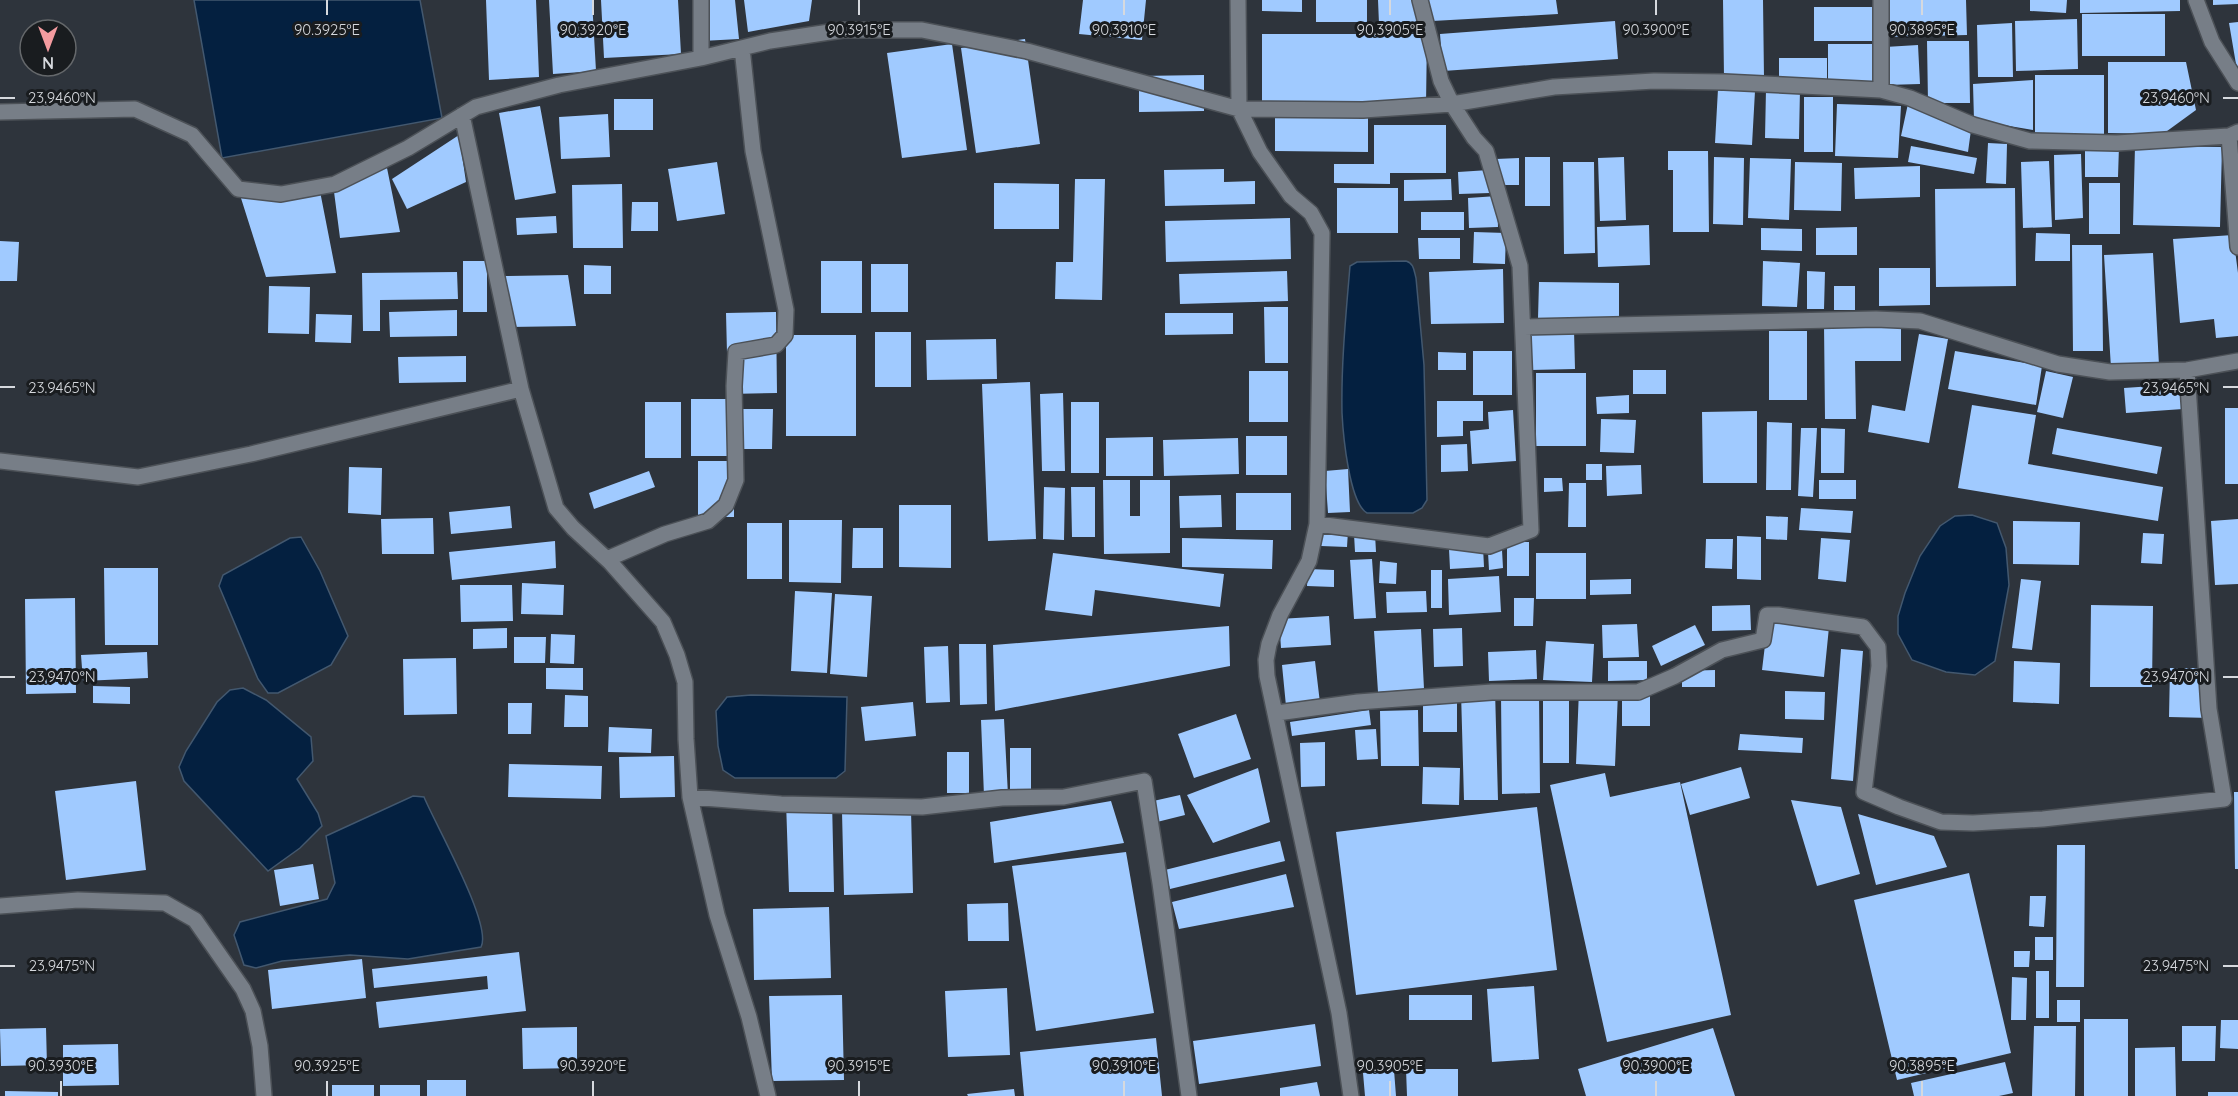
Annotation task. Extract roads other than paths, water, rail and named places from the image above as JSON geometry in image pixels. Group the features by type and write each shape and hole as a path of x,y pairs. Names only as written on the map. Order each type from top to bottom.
{"street":[{"path":"701,0 701,58"},
{"path":"1238,0 1239,108 1260,152 1291,196 1311,213 1322,233 1317,524 1310,561 1280,615 1269,644 1268,676 1339,1013 1351,1096"},
{"path":"1317,524 1489,546 1531,530 1520,266 1486,151 1474,138 1452,104 1441,81 1420,0"},
{"path":"1881,0 1881,90"},
{"path":"2196,0 2212,42 2238,83"},
{"path":"0,112 135,108 192,135 238,189 281,194 335,184 408,148 476,107 559,85 843,30 922,30 1027,51 1239,108 1363,110 1452,104 1554,87 1654,81 1881,90 1910,98 1973,125 2030,141 2117,143 2233,134 2238,247"},
{"path":"607,559 665,534 708,521 726,505 736,480 734,386 736,352 776,345 785,335 786,310 753,151 742,48"},
{"path":"462,116 521,389 556,508 573,528 607,559 663,622 677,655 685,682 690,797 717,915 749,1017 768,1096"},
{"path":"1523,327 1876,319 1920,321 2058,364 2109,372 2187,370 2238,361"},
{"path":"1276,713 1358,702 1492,692 1638,692 1675,676 1722,651 1763,640 1767,615 1778,615 1863,627 1878,647 1879,666 1864,792 1899,807 1941,822 1973,823 2043,819 2224,799 2210,709 2187,370"},
{"path":"0,460 138,477 251,454 521,389"},
{"path":"690,797 781,804 922,807 1002,798 1064,797 1144,781 1189,1096"},
{"path":"0,906 78,900 165,903 195,920 243,989 253,1011 260,1046 264,1096"}],"water":[{"path":"194,0 420,0 442,118 222,158"},
{"path":"1406,261 1412,265 1416,278 1424,365 1427,500 1422,508 1413,513 1367,513 1361,507 1351,482 1343,423 1343,358 1350,266 1357,262"},
{"path":"1972,515 1997,523 2006,548 2009,585 1995,661 1975,675 1946,672 1912,660 1898,634 1898,616 1920,556 1940,526 1955,516"},
{"path":"301,537 320,571 348,636 331,665 278,693 268,693 258,679 219,586 223,575 290,538"},
{"path":"243,688 266,700 311,737 313,761 297,779 318,813 322,826 300,848 268,871 184,781 179,767 186,751 217,702 230,690"},
{"path":"751,695 847,697 845,771 836,778 735,778 723,770 718,746 716,711 727,697"},
{"path":"413,796 424,797 461,874 479,918 482,935 481,947 408,959 350,955 282,961 256,968 244,965 234,935 240,922 327,899 335,883 326,836"}]}
